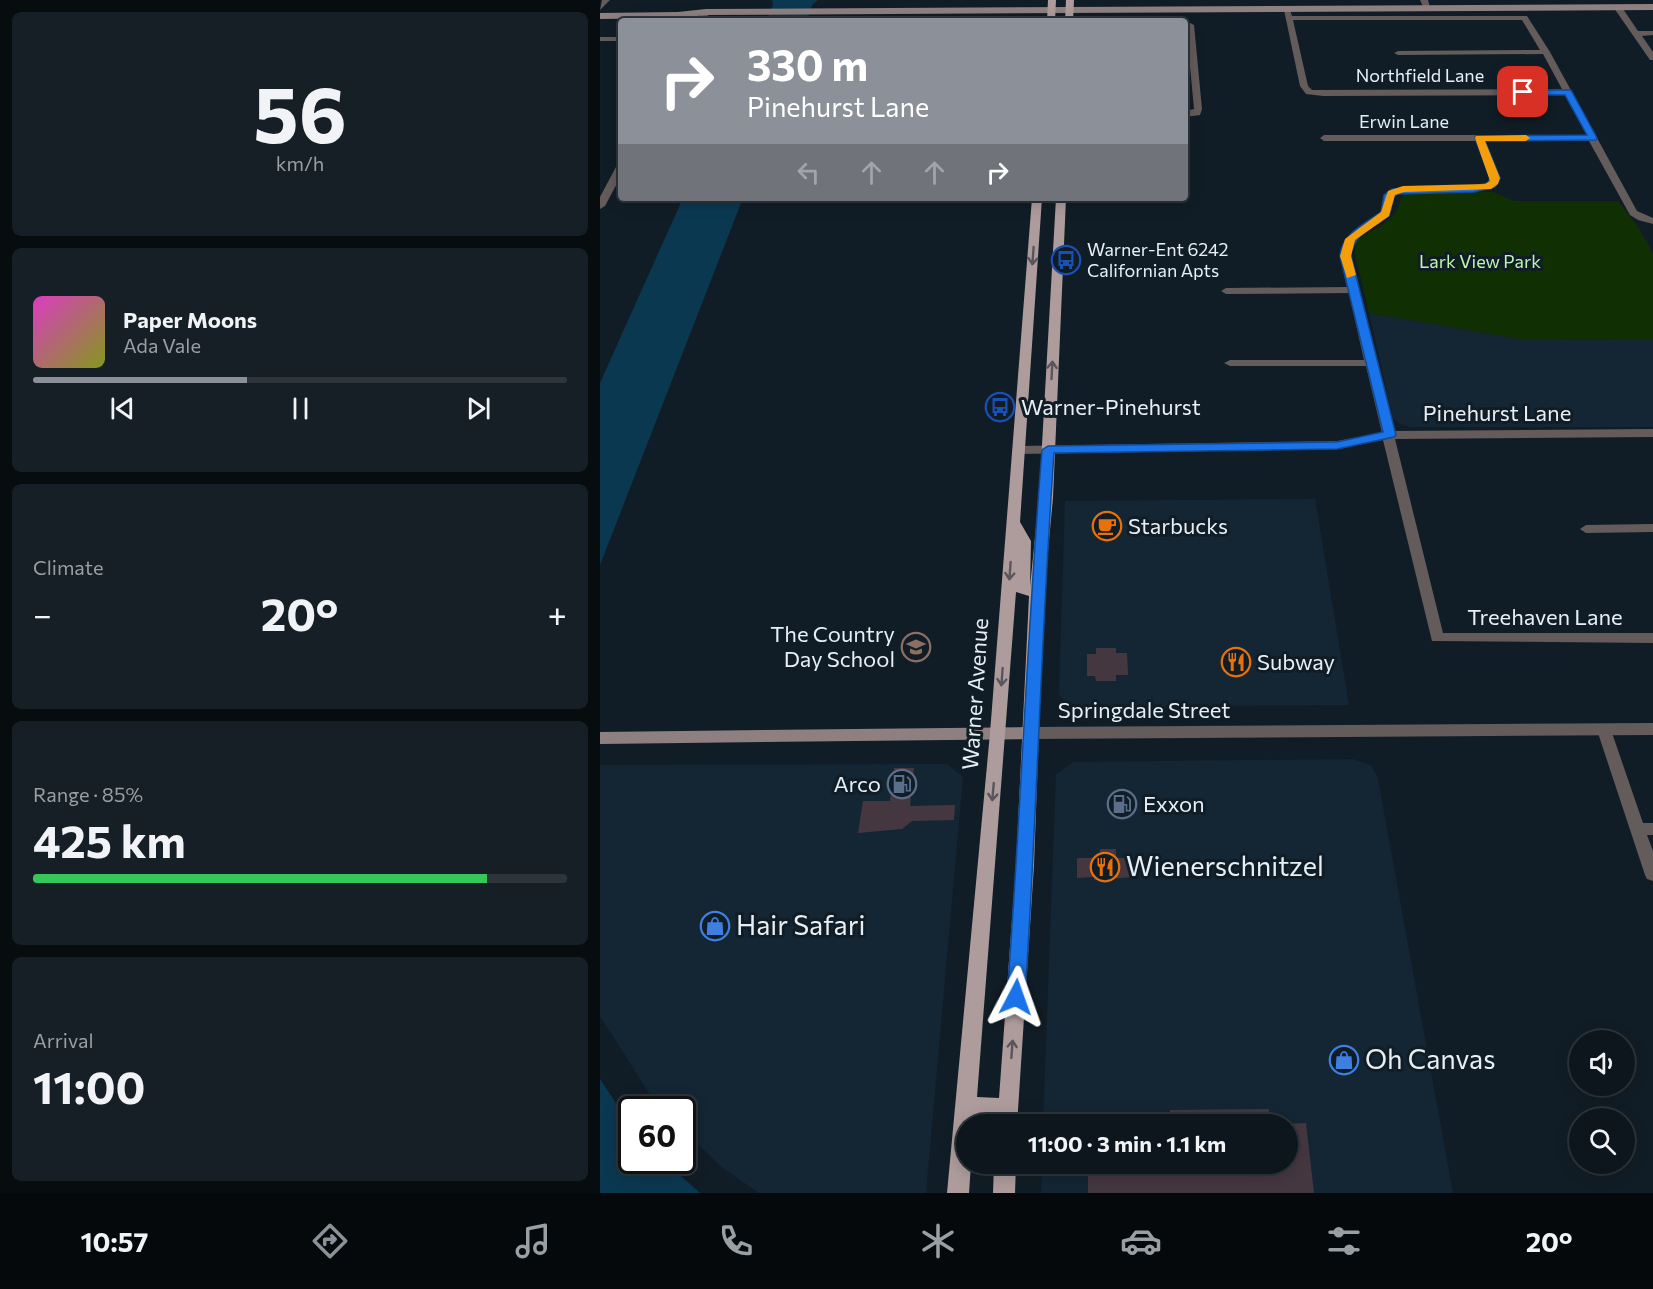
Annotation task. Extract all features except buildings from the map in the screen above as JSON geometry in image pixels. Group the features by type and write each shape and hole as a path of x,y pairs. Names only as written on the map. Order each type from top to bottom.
{"main road":[{"path":"1052,0 1052,16"},
{"path":"1069,16 1070,0"},
{"path":"600,16 678,15 706,12 1052,16 1287,14 1426,4 1653,7"},
{"path":"600,8 684,8 706,12"},
{"name":"Warner Avenue","path":"958,1193 998,734 1037,201"},
{"path":"1008,1114 1025,865 1037,593 1048,450 1061,201"},
{"path":"1013,521 1024,541 1022,590 1037,593"},
{"name":"Springdale Street","path":"600,738 1031,733"},
{"path":"965,1106 999,1114"},
{"path":"1004,1193 1005,1174"}],"street":[{"path":"600,8 606,0"},
{"path":"1618,8 1653,58"},
{"path":"703,18 706,12"},
{"path":"1287,14 1518,17 1527,20 1633,213 1653,221"},
{"name":"Northfield Lane","path":"1287,14 1304,86 1309,92 1568,92"},
{"path":"1188,114 1197,113 1198,109 1190,25"},
{"path":"1636,33 1653,33"},
{"path":"600,39 618,39"},
{"path":"1398,53 1546,52"},
{"name":"Erwin Lane","path":"1324,138 1593,138"},
{"path":"1390,435 1346,256 1350,239 1386,214 1389,195 1395,191 1474,189 1491,185 1495,178 1479,138"},
{"path":"600,206 618,173"},
{"path":"1226,291 1354,290"},
{"path":"1230,363 1371,363"},
{"name":"Pinehurst Lane","path":"1019,450 1337,446 1390,435 1653,433"},
{"name":"Treehaven Lane","path":"1390,435 1437,639 1653,638"},
{"path":"1586,529 1653,528"},
{"name":"Springdale Street","path":"1031,733 1653,729"},
{"path":"1604,730 1645,829 1653,875"}],"shaded area":[{"name":"Lark View Park","path":"1369,313 1519,339 1653,340 1653,427 1409,427 1400,424 1393,418"},
{"path":"1315,499 1349,705 1077,707 1065,702 1059,694 1065,501"},
{"path":"1353,759 1371,765 1378,779 1453,1193 1041,1193 1042,1174 1298,1174 1298,1114 1043,1114 1056,774 1074,762"},
{"path":"947,764 963,777 926,1193 759,1193 723,1168 696,1142 696,1096 651,1096 600,1016 600,765"}],"green space":[{"name":"Lark View Park","path":"1493,192 1514,201 1618,201 1639,228 1653,254 1653,340 1519,339 1369,313 1355,254 1356,242 1395,214 1400,199 1405,194"}],"water":[{"path":"772,0 818,0 812,5 808,18 767,18 773,5"},
{"path":"682,201 742,201 600,565 600,383"},
{"path":"600,1079 618,1106 618,1174 679,1174 700,1193 600,1193"}],"slow traffic":[{"path":"1351,275 1346,247 1355,234 1386,214 1388,197 1391,193 1403,189 1487,187 1495,182 1495,178 1479,138 1526,138"}],"place":[{"name":"Warner-Ent 6242 Californian Apts","path":"1066,260"},
{"name":"Warner-Pinehurst","path":"1000,407"},
{"name":"Starbucks","path":"1107,526"},
{"name":"The Country Day School","path":"916,647"},
{"name":"Subway","path":"1236,662"},
{"name":"Arco","path":"902,784"},
{"name":"Exxon","path":"1122,804"},
{"name":"Wienerschnitzel","path":"1105,867"},
{"name":"Hair Safari","path":"715,926"},
{"name":"Oh Canvas","path":"1344,1060"}],"route":[{"path":"1016,997 1025,865 1037,593 1048,450 1337,446 1390,435 1346,256 1346,247 1355,234 1386,214 1388,197 1395,191 1474,189 1487,187 1495,182 1479,138 1593,138 1568,92 1523,92"}]}
